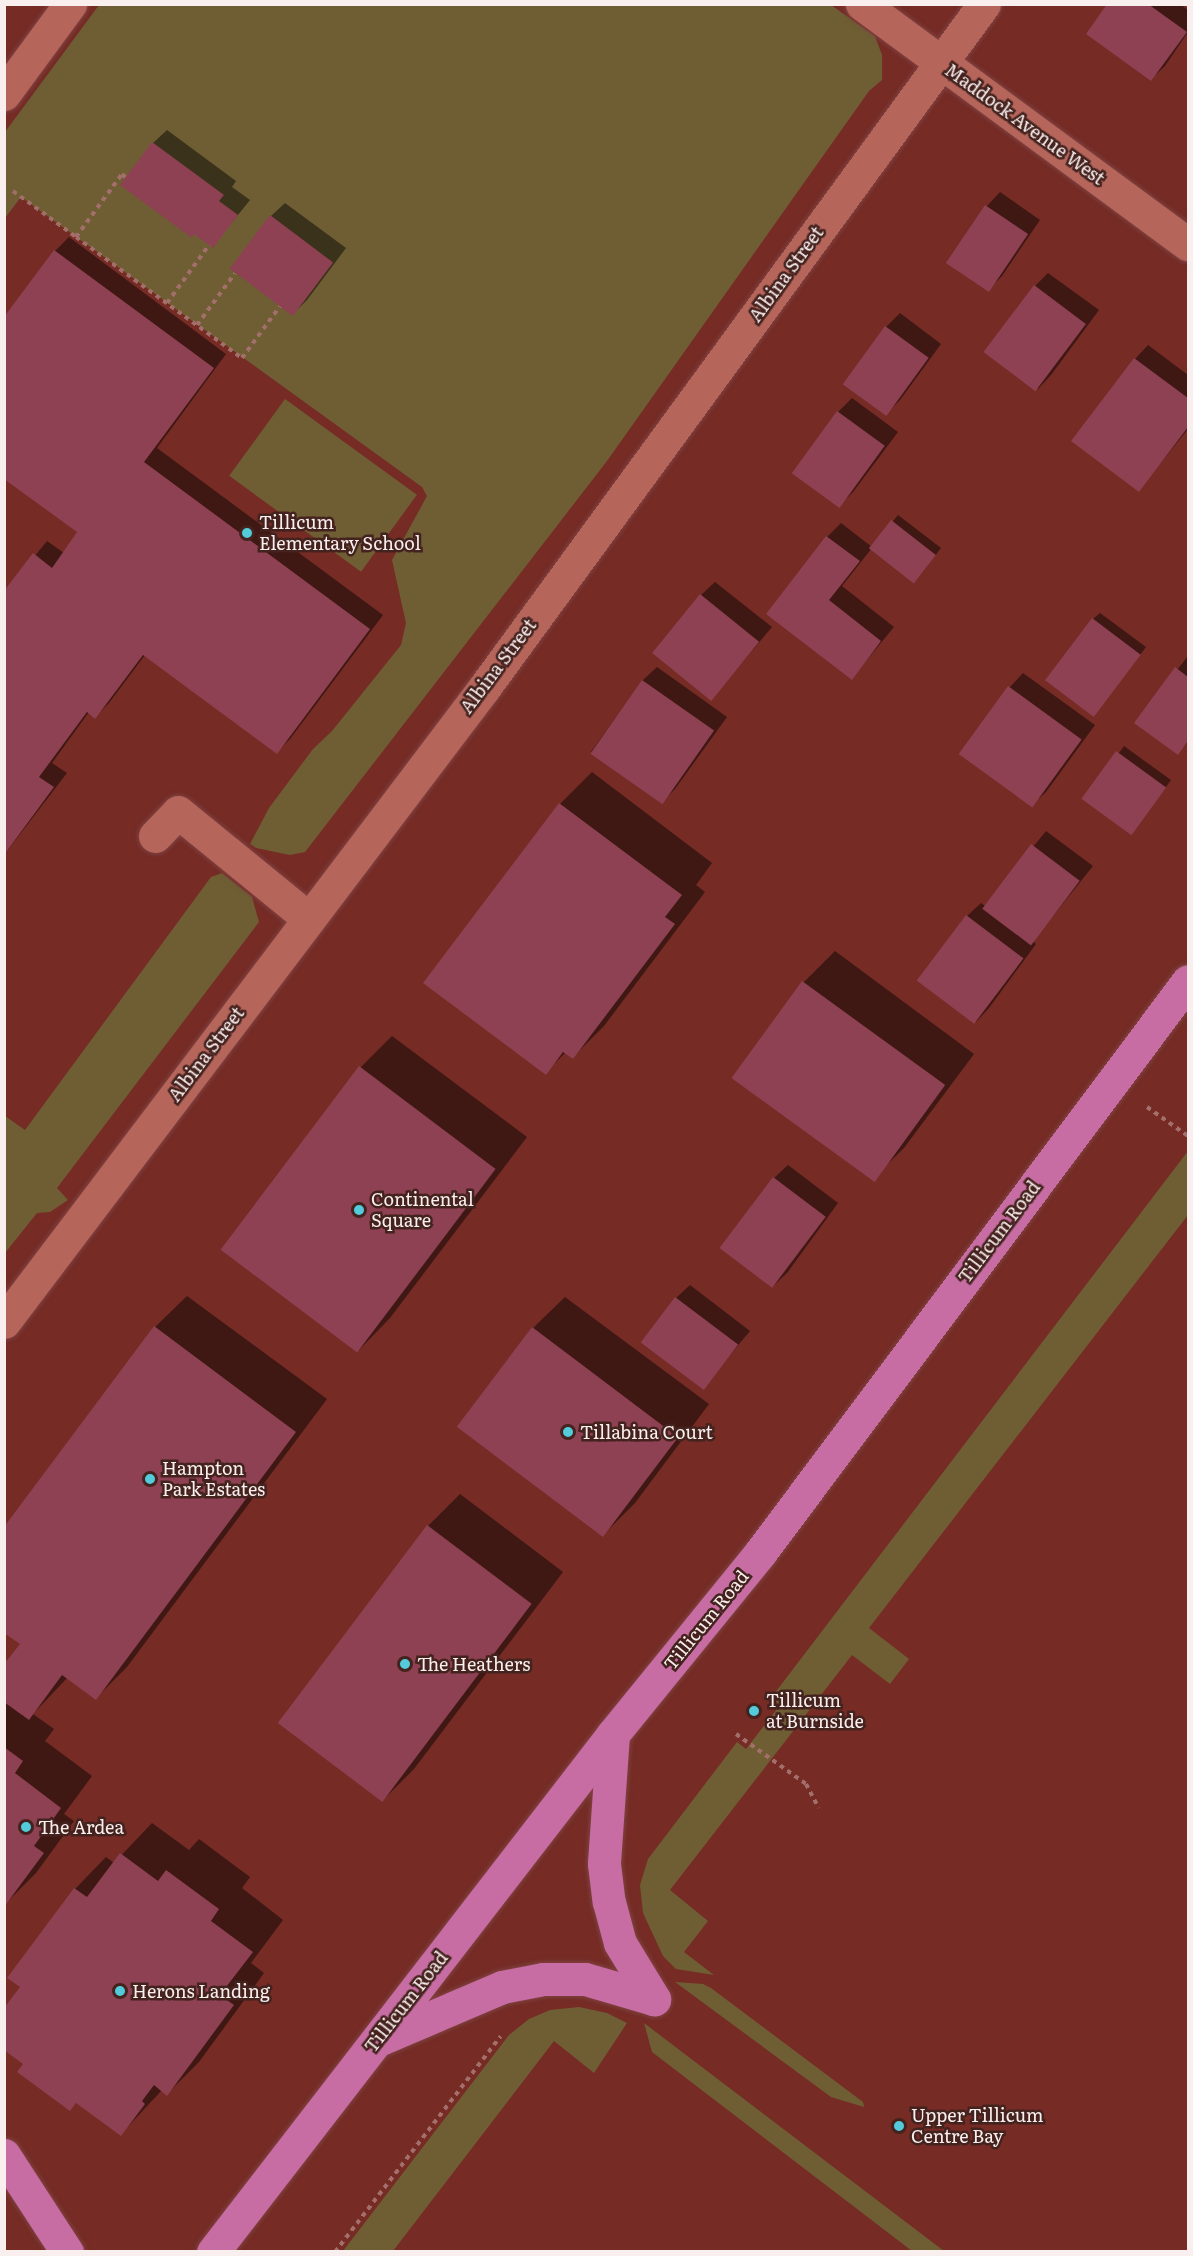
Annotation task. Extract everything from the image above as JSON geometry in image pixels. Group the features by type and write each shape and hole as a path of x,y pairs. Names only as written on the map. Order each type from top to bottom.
{"main road":[{"name":"Tillicum Road","path":"213,2252 613,1734 760,1553 1188,981"},
{"path":"376,2040 502,1987 543,1979 585,1979 654,1998 621,1943 609,1902 604,1864 613,1734"},
{"path":"4,2155 67,2252"}],"street":[{"path":"4,94 70,4"},
{"name":"Maddock Avenue West","path":"862,4 1188,244"},
{"name":"Albina Street","path":"4,1322 483,688 984,4"},
{"path":"155,836 178,812 308,918"}],"path":[{"path":"76,237 122,174 126,178"},
{"path":"13,190 242,358 280,306"},
{"path":"167,303 209,245"},
{"path":"197,325 235,273"},
{"path":"1111,1082 1188,1136"},
{"path":"736,1734 806,1784 819,1808"},
{"path":"335,2252 506,2030"}],"shaded area":[{"path":"99,5 831,5 875,36 882,55 882,80 869,91 607,461 305,852 290,855 256,848 250,844 269,808 313,749 332,731 401,645 406,623 392,560 427,496 422,487 21,197 5,218 5,132"},
{"path":"285,399 417,495 361,572 229,476"},
{"path":"222,873 252,897 259,922 57,1188 68,1200 50,1212 37,1213 5,1253 5,1116 25,1130 211,877"},
{"path":"1188,1151 1188,1215 869,1628 909,1659 890,1684 852,1655 670,1890 708,1921 684,1952 714,1975 676,1969 663,1956 643,1913 640,1885 648,1859 737,1742 746,1749 780,1705 771,1698"},
{"path":"675,1982 703,1984 711,1988 863,2102 864,2107 831,2097"},
{"path":"579,2007 607,2013 627,2023 594,2073 554,2041 393,2251 343,2251 509,2035 529,2019 550,2010"},
{"path":"644,2023 944,2251 912,2251 652,2052"}],"building":[{"path":"1107,4 1148,4 1187,32 1151,81 1086,34"},
{"path":"152,142 224,195 219,201 238,215 213,248 194,234 192,238 120,185"},
{"path":"985,205 1028,234 989,292 946,263"},
{"path":"270,215 333,263 293,316 230,269"},
{"path":"54,250 214,368 144,462 370,629 277,754 143,655 95,719 87,712 39,777 54,787 4,855 4,591 33,553 52,568 77,532 4,479 4,317"},
{"path":"1034,285 1086,324 1035,391 983,352"},
{"path":"885,326 929,358 886,416 843,384"},
{"path":"1134,358 1188,398 1188,427 1139,492 1071,441"},
{"path":"837,411 885,446 839,508 792,473"},
{"path":"891,520 936,555 914,583 869,548"},
{"path":"826,536 860,561 829,600 881,641 852,680 766,614"},
{"path":"700,594 759,642 711,701 652,653"},
{"path":"1092,618 1141,655 1094,717 1045,680"},
{"path":"1175,667 1188,677 1188,741 1178,755 1134,723"},
{"path":"642,680 714,730 662,804 590,754"},
{"path":"1008,686 1082,739 1032,807 959,754"},
{"path":"1116,751 1166,787 1131,835 1081,799"},
{"path":"559,803 682,895 665,917 675,924 573,1059 563,1052 546,1075 423,983"},
{"path":"1031,844 1080,881 1031,945 982,909"},
{"path":"966,915 1024,958 974,1024 917,980"},
{"path":"802,981 945,1085 875,1182 731,1078"},
{"name":"Continental Square","path":"359,1066 496,1169 357,1353 221,1250"},
{"path":"773,1177 826,1217 772,1288 719,1248"},
{"path":"675,1297 738,1345 704,1390 641,1343"},
{"name":"Hampton Park Estates","path":"154,1326 296,1432 96,1700 62,1675 29,1720 4,1702 4,1664 20,1644 4,1633 4,1527"},
{"name":"Tillabina Court","path":"532,1327 678,1437 603,1537 457,1427"},
{"name":"The Heathers","path":"427,1525 532,1604 382,1802 278,1723"},
{"name":"The Ardea","path":"4,1747 23,1761 15,1773 61,1808 34,1846 44,1853 4,1907"},
{"name":"Herons Landing","path":"120,1853 158,1881 166,1870 219,1909 211,1921 253,1952 220,1995 234,2005 167,2096 154,2085 142,2101 145,2104 121,2136 76,2103 70,2111 17,2072 23,2064 4,2050 4,2008 20,1987 7,1978 74,1888 87,1897"}],"place":[{"name":"Tillicum Elementary School","path":"247,533"},
{"name":"Continental Square","path":"359,1210"},
{"name":"Tillabina Court","path":"568,1432"},
{"name":"Hampton Park Estates","path":"150,1479"},
{"name":"The Heathers","path":"405,1664"},
{"name":"Tillicum at Burnside","path":"754,1711"},
{"name":"The Ardea","path":"26,1827"},
{"name":"Herons Landing","path":"120,1991"},
{"name":"Upper Tillicum Centre Bay","path":"899,2126"}]}
